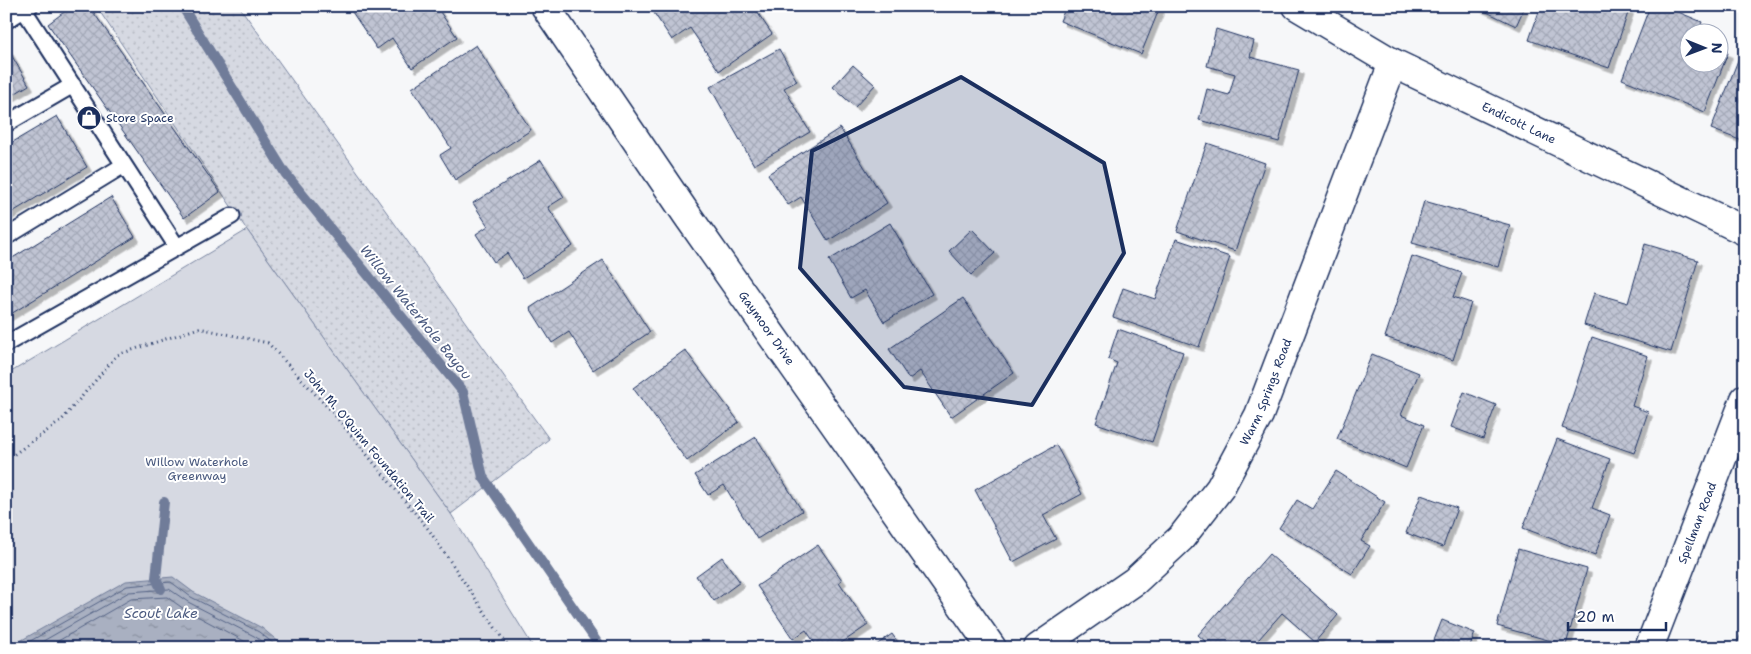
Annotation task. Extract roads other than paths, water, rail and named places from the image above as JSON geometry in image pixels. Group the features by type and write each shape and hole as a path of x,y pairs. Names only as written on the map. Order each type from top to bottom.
{"street":[{"name":"Gaymoor Drive","path":"545,6 687,215 992,648"},
{"name":"Endicott Lane","path":"1297,6 1392,63 1745,231"},
{"name":"Warm Springs Road","path":"1038,648 1135,581 1181,538 1220,488 1259,415 1392,63"},
{"name":"Spellman Road","path":"1649,648 1745,398"}],"lane":[{"path":"6,21 26,7 73,85 177,247"},
{"path":"6,124 73,85"},
{"path":"6,237 124,165"},
{"path":"6,344 232,216"}],"water":[{"name":"Scout Lake","path":"173,577 193,592 262,628 286,648 12,648 13,645 126,581"}],"waterway":[{"name":"Willow Waterhole Bayou","path":"182,6 285,173 463,392 483,477 601,648"},
{"path":"161,589 156,578 164,502"}],"place":[{"name":"Store Space","path":"89,118"}],"park label":[{"name":"Willow Waterhole Greenway","path":"197,469"}]}
